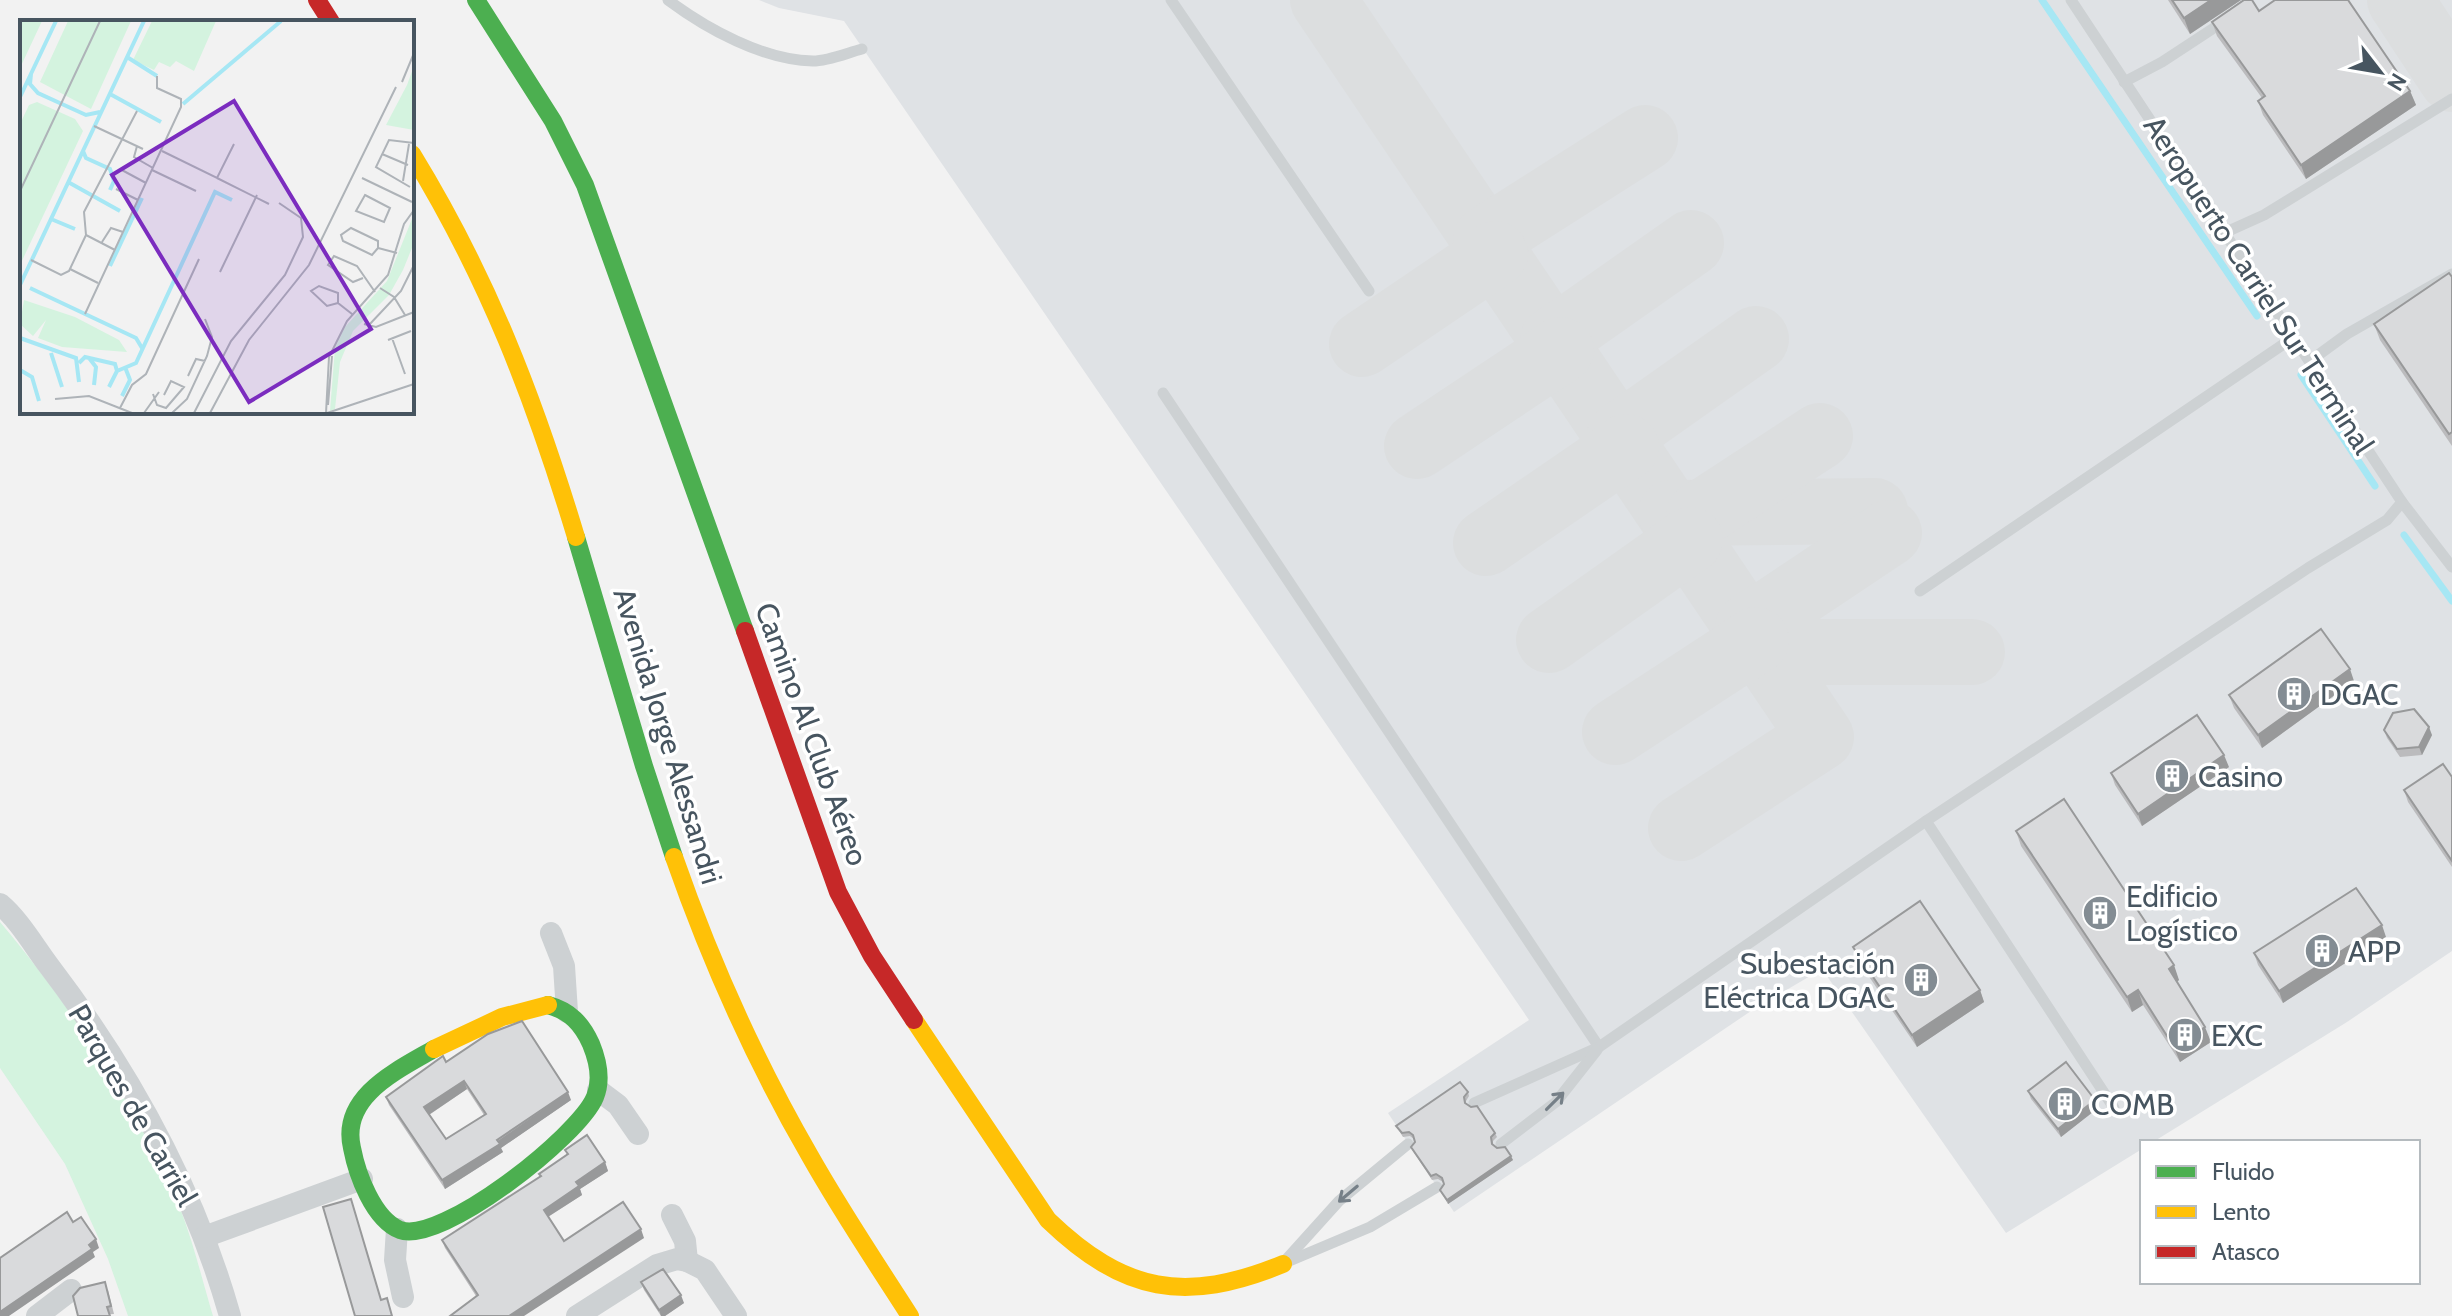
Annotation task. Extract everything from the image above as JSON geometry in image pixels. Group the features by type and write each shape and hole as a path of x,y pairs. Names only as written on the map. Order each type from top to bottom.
{"main road":[{"path":"317,0 330,20"},
{"name":"Camino Al Club Aéreo","path":"476,0 553,121 585,185 838,892 872,956 1048,1220 1085,1255 1125,1277 1190,1289 1236,1283 1283,1264"},
{"name":"Avenida Jorge Alessandri","path":"414,157 489,295 535,411 666,834 721,978 797,1135 910,1316"},
{"path":"548,1005 567,1012 583,1028 599,1070 598,1090 594,1101 569,1132 533,1164 489,1196 428,1230 407,1232 384,1219 362,1179 355,1158 349,1124 352,1113 366,1096 425,1054 482,1024 538,1006 548,1005"}],"street":[{"name":"Parques de Carriel","path":"2,902 60,980 175,1167 204,1237 230,1316"},
{"path":"551,933 564,966 567,1012"},
{"path":"598,1090 618,1105 638,1134"},
{"path":"204,1237 362,1179"},
{"path":"672,1215 685,1241 687,1261"},
{"path":"397,1229 395,1260 403,1297"},
{"path":"577,1316 657,1265 677,1259 705,1270 736,1316"},
{"path":"38,1316 71,1290"}],"lane":[{"path":"668,0 695,19 759,51 814,61 862,49"},
{"path":"1171,0 1369,291"},
{"name":"Aeropuerto Carriel Sur Terminal","path":"2071,0 2402,502 2452,567"},
{"path":"2124,82 2162,62 2232,15"},
{"path":"2224,233 2264,215 2452,99"},
{"path":"2310,361 2347,334 2452,274"},
{"path":"1920,591 2294,337"},
{"path":"1163,393 1599,1047"},
{"path":"1474,1103 1599,1047 1926,821 2308,568 2387,520 2402,502"},
{"path":"1926,821 2114,1108"},
{"path":"1501,1144 1556,1102 1599,1047"},
{"name":"Camino Al Club Aéreo","path":"1283,1264 1339,1201 1408,1144"},
{"name":"Camino Al Club Aéreo","path":"1283,1264 1370,1227 1437,1187"}],"shaded area":[{"path":"759,0 2452,0 2452,951 2347,1022 2156,1140 2140,1140 2140,1150 2006,1233 1822,969 1751,1011 1454,1212 1388,1113 1529,1020 844,21 779,8"}],"green space":[{"path":"0,922 74,1018 139,1123 180,1209 213,1316 128,1316 108,1259 65,1164 0,1068"}],"building":[{"path":"2172,0 2211,0 2184,18"},
{"path":"2244,0 2252,0 2259,11 2275,0 2348,0 2410,91 2301,165 2258,101 2265,96 2212,22"},
{"path":"2449,273 2452,277 2452,432 2449,434 2374,324"},
{"name":"DGAC","path":"2321,629 2350,669 2258,735 2229,695"},
{"path":"2414,709 2429,727 2419,747 2397,749 2384,730 2393,713"},
{"name":"Casino","path":"2197,715 2224,755 2138,814 2111,773"},
{"path":"2443,764 2452,777 2452,861 2404,790"},
{"name":"Edificio Logístico","path":"2064,799 2174,965 2169,969 2205,1027 2174,1047 2138,990 2127,997 2016,831"},
{"name":"APP","path":"2356,888 2382,925 2279,991 2254,953"},
{"name":"Subestación Eléctrica DGAC","path":"1920,901 1980,990 1912,1035 1853,947"},
{"path":"522,1021 568,1092 497,1140 500,1144 442,1180 386,1097 443,1056 446,1062 488,1034","holes":["464,1081 486,1114 446,1139 424,1107"]},
{"name":"COMB","path":"2066,1062 2095,1100 2058,1129 2028,1091"},
{"path":"1460,1082 1468,1092 1464,1097 1465,1103 1471,1107 1477,1106 1495,1133 1491,1137 1492,1144 1497,1148 1505,1147 1511,1156 1447,1200 1440,1190 1444,1184 1442,1178 1436,1174 1431,1176 1411,1147 1415,1142 1413,1135 1402,1133 1396,1126"},
{"path":"587,1135 605,1162 576,1182 579,1186 544,1210 564,1241 623,1202 641,1229 509,1316 450,1316 478,1295 442,1240 541,1176 539,1174 568,1154 565,1150"},
{"path":"351,1199 381,1300 387,1298 392,1316 355,1316 323,1207"},
{"path":"67,1212 73,1222 81,1217 96,1239 89,1245 92,1249 0,1312 0,1258"},
{"path":"663,1269 681,1295 659,1310 641,1282"},
{"path":"105,1282 111,1306 107,1307 110,1316 78,1316 73,1296 80,1288"}],"waterway":[{"path":"2042,0 2257,316"},
{"path":"2301,375 2375,486"},
{"path":"2404,535 2452,601"}],"taxiway":[{"path":"1323,0 1821,737 1681,828"},
{"path":"2400,0 2452,79"},
{"path":"1486,239 1645,138"},
{"path":"1553,340 1691,243"},
{"path":"1362,344 1495,254"},
{"path":"1620,435 1756,339"},
{"path":"1417,446 1561,350"},
{"path":"1699,515 1820,436"},
{"path":"1486,543 1626,447"},
{"path":"1671,513 1875,511"},
{"path":"1748,627 1889,533"},
{"path":"1549,640 1690,540"},
{"path":"1615,732 1756,640"},
{"path":"1764,652 1972,652"}],"traffic: fast":[{"path":"476,0 553,121 585,185 745,631"},
{"path":"576,537 674,857"},
{"path":"434,1049 374,1088 354,1114 352,1148 362,1182 374,1206 400,1230 419,1230 446,1221 475,1205 537,1160 584,1115 595,1097 598,1084 593,1050 584,1030 574,1019 548,1005"}],"traffic: slow":[{"path":"414,157 464,247 507,340 576,537"},
{"path":"674,857 718,972 771,1084 834,1197 910,1316"},
{"path":"434,1049 502,1017 548,1005"},
{"path":"914,1020 1048,1220 1103,1263 1130,1277 1186,1287 1248,1277 1283,1264"}],"traffic: jam":[{"path":"317,0 330,20"},
{"path":"745,631 838,892 872,956 914,1020"}],"place":[{"name":"DGAC","path":"2294,694"},
{"name":"Casino","path":"2172,776"},
{"name":"Edificio Logístico","path":"2100,913"},
{"name":"APP","path":"2322,951"},
{"name":"Subestación Eléctrica DGAC","path":"1921,980"},
{"name":"EXC","path":"2185,1035"},
{"name":"COMB","path":"2065,1104"}]}
